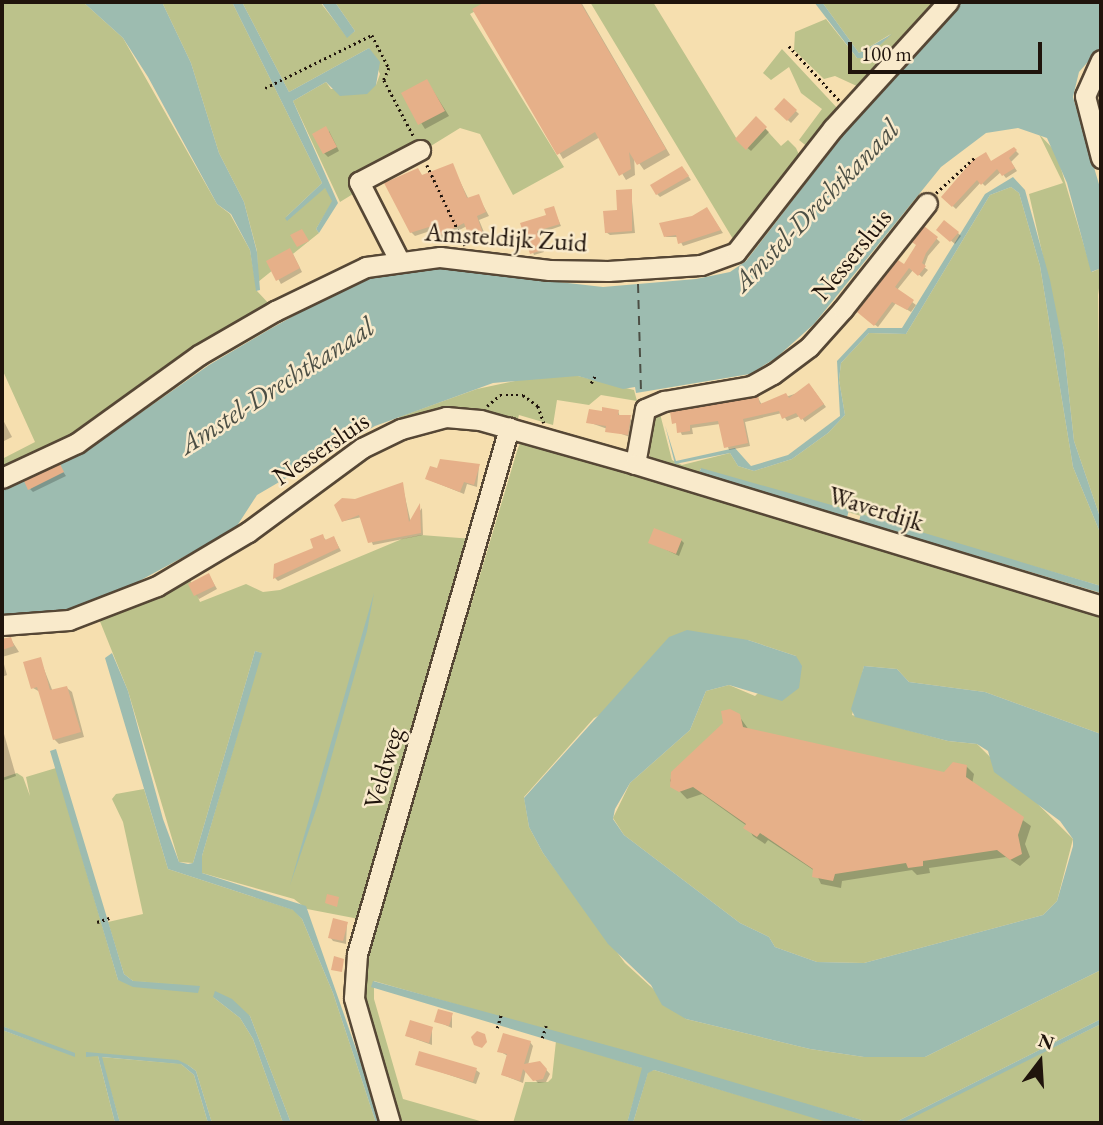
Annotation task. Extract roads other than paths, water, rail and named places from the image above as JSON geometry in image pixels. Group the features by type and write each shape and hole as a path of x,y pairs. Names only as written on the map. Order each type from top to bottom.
{"street":[{"name":"Amsteldijk Zuid","path":"2,478 76,443 199,355 275,311 366,267 399,260 472,260 549,270 637,276 701,265 736,252 849,110 948,2"},
{"path":"1101,61 1085,96 1101,159"},
{"path":"399,260 359,182 420,150"},
{"name":"Nessersluis","path":"2,625 69,620 124,601 248,532 362,448 401,429 446,417 481,419 635,464 643,401 664,401 751,386 773,374 826,328 927,203"},
{"name":"Veldweg","path":"390,1123 354,998 357,954 509,428"},
{"name":"Waverdijk","path":"635,464 1101,606"}],"water":[{"path":"83,2 162,2 191,63 219,153 244,202 257,252 260,290 256,291 250,250 231,214 217,204 148,77 123,38"},
{"path":"232,2 242,2 289,92 369,48 380,62 376,85 367,94 340,96 326,82 293,101 338,203 319,233 316,229 332,201 325,188 287,221 285,218 322,183"},
{"path":"321,2 335,2 355,31 347,38"},
{"path":"814,2 822,2 859,53 892,34 866,58 857,58"},
{"name":"Amstel-Drechtkanaal","path":"961,2 1101,2 1101,47 1079,72 1073,97 1101,191 1101,274 1099,269 1091,272 1067,183 1047,138 1018,128 986,133 941,167 814,324 776,358 750,374 636,393 635,387 623,389 578,376 493,383 375,426 257,495 235,529 130,586 73,609 2,618 2,490 112,433 209,365 270,329 351,284 387,273 435,268 603,287 696,279 730,272 746,261 880,87"},
{"path":"1013,177 1025,190 1050,280 1064,350 1074,441 1101,520 1101,535 1073,467 1040,266 1019,193 1011,187 990,195 906,334 869,333 841,363 839,380 845,415 828,433 792,459 754,471 738,466 730,453 675,464 665,425 676,461 735,448 751,466 788,455 840,416 837,361 868,328 902,328 985,194"},
{"path":"701,468 849,510 847,517 699,473"},
{"path":"861,514 1101,586 1101,593 859,521"},
{"path":"374,593 367,631 319,801 290,885"},
{"path":"687,630 748,640 796,656 802,666 799,688 782,701 729,685 706,691 690,730 630,783 615,809 613,819 624,835 740,923 769,937 775,947 817,962 864,963 1043,915 1057,901 1073,846 1073,839 1060,821 994,772 988,751 977,744 948,741 855,717 851,709 864,666 897,669 909,682 985,692 1101,734 1101,970 925,1057 864,1057 810,1049 686,1019 662,1005 651,985 608,944 543,853 529,827 524,798 669,637"},
{"path":"255,651 262,653 202,856 202,873 306,906 382,1123 376,1123 333,993 302,919 293,910 168,869 105,658 112,653 128,691 163,819 179,862 188,864 193,863"},
{"path":"56,749 124,974 133,981 200,986 198,993 133,987 118,980 50,751"},
{"path":"373,981 628,1051 872,1123 830,1123 654,1070 648,1073 633,1123 627,1123 642,1068 371,987"},
{"path":"215,991 232,999 250,1016 291,1123 283,1123 253,1039 240,1018 213,997"},
{"path":"1101,1019 1101,1024 902,1123 894,1123"},
{"path":"2,1026 75,1053 75,1057 2,1030"},
{"path":"86,1052 178,1060 188,1065 196,1071 212,1123 208,1123 194,1075 181,1064 102,1057 120,1123 115,1123 98,1056 86,1057"}]}
